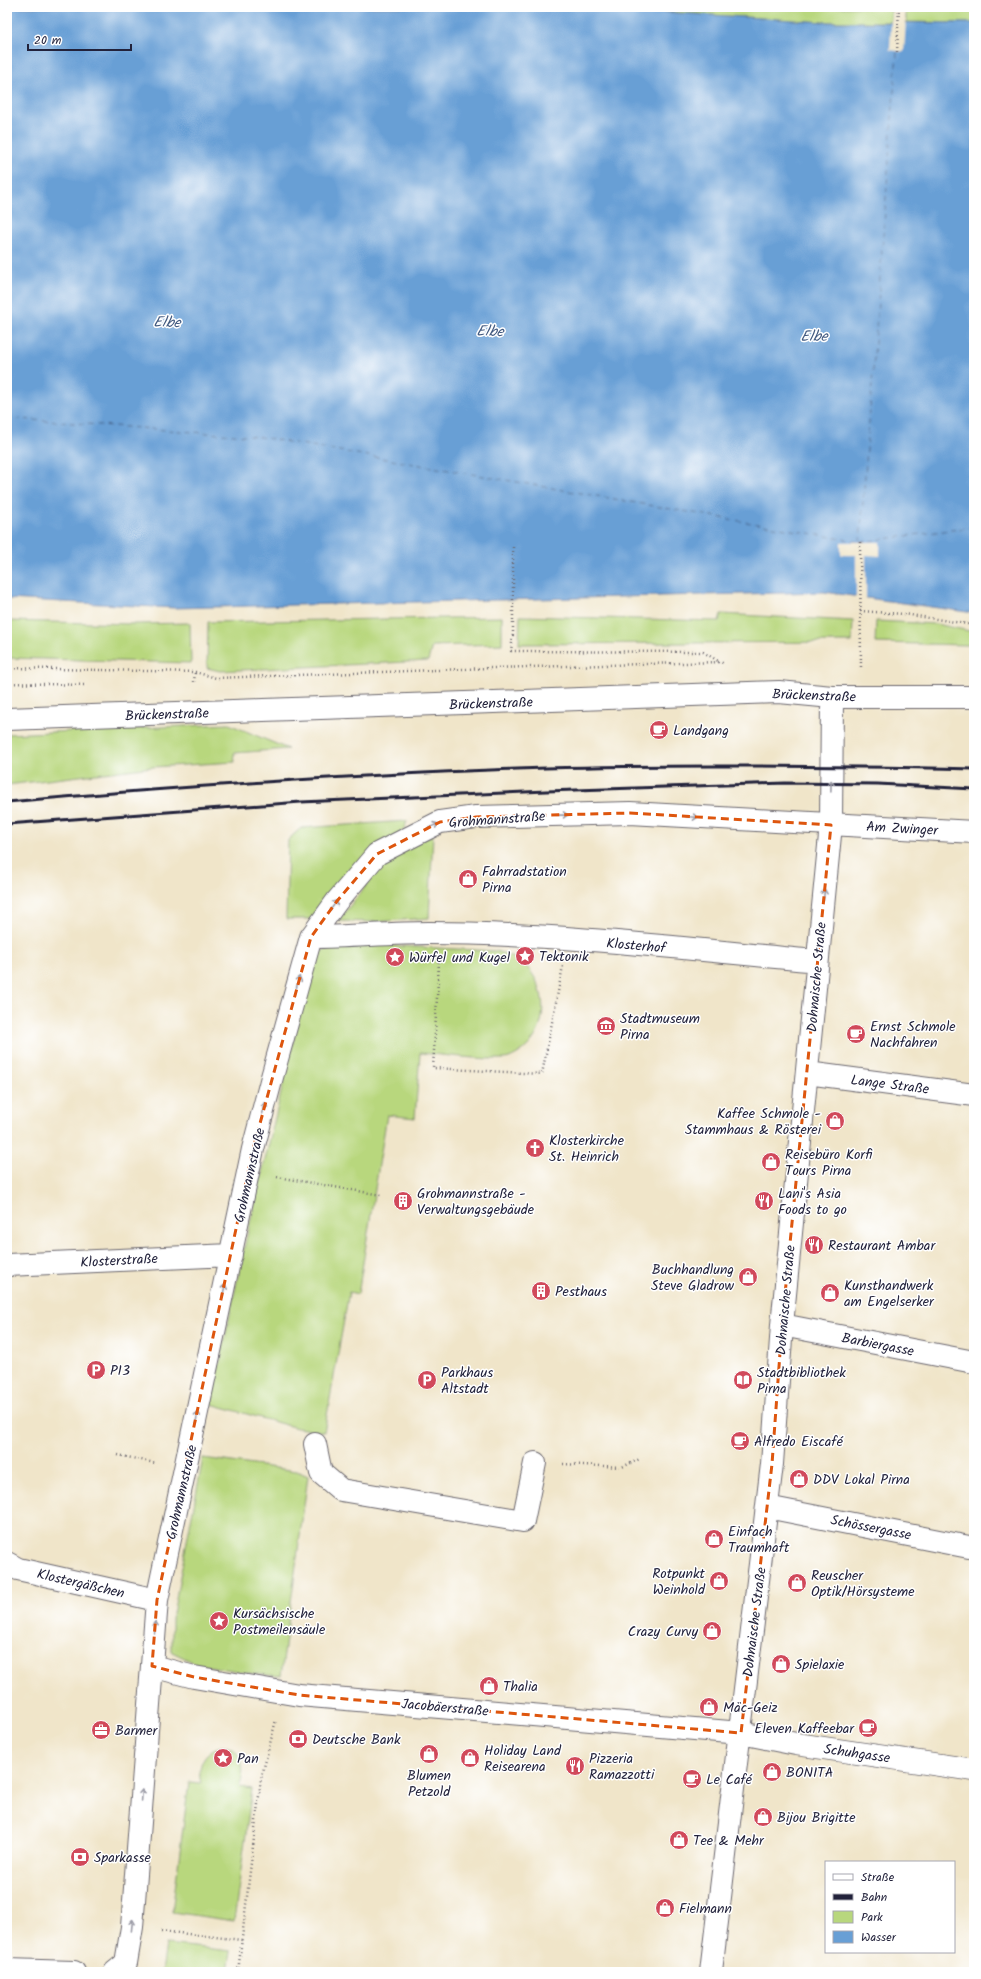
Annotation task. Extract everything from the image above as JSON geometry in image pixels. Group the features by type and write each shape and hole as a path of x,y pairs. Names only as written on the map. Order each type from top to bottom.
{"street":[{"name":"Brückenstraße","path":"7,718 779,692 832,697 974,697"},
{"name":"Dohnaische Straße","path":"711,1972 767,1507 782,1325 830,825 832,697"},
{"name":"Grohmannstraße","path":"115,1972 126,1963 132,1927 157,1600 249,1172 272,1077 311,937 337,901 377,854 440,822 476,817 630,813 830,825"},
{"name":"Am Zwinger","path":"830,825 974,832"},
{"name":"Klosterhof","path":"311,937 441,933 568,938 817,961"},
{"name":"Lange Straße","path":"807,1073 974,1095"},
{"name":"Klosterstraße","path":"7,1265 231,1255"},
{"name":"Barbiergasse","path":"782,1325 974,1362"},
{"path":"316,1444 321,1473 341,1490 523,1521 535,1463"},
{"name":"Schössergasse","path":"767,1507 974,1548"},
{"name":"Klostergäßchen","path":"7,1564 18,1569 157,1600"},
{"name":"Jacobäerstraße","path":"152,1666 194,1677 299,1695 740,1733"},
{"name":"Schuhgasse","path":"740,1733 796,1744 974,1770"},
{"path":"7,1970 74,1972"}],"path":[{"path":"897,52 899,7"},
{"path":"860,542 861,675"},
{"path":"513,547 513,634 511,651 703,652 721,662"},
{"path":"860,611 904,614 974,626"},
{"path":"7,668 195,672 193,685"},
{"path":"441,933 433,1068 542,1074 568,938"},
{"path":"249,1172 381,1195"},
{"path":"118,1455 185,1470"},
{"path":"535,1463 622,1467 640,1459"},
{"path":"238,1972 261,1779 282,1692"},
{"path":"159,1931 242,1940"}],"highlighted area":[{"path":"630,813 831,825 782,1325 772,1464 741,1733 299,1695 194,1677 152,1666 157,1600 253,1149 311,937 337,901 377,854 440,822 476,817"}],"green space":[{"path":"582,7 891,7 891,22 825,22"},
{"path":"906,7 974,7 974,23 906,22"},
{"path":"721,614 853,621 852,642 519,644 520,616 719,621"},
{"path":"502,617 502,644 432,646 428,661 220,671 207,668 208,622"},
{"path":"7,621 135,624 190,623 191,663 7,658"},
{"path":"876,621 936,624 974,632 974,644 875,643"},
{"path":"229,724 288,749 234,753 235,762 152,767 7,785 7,734"},
{"path":"407,821 404,829 315,919 286,919 288,840 301,828"},
{"path":"433,835 429,918 374,922 338,921 384,863 421,840"},
{"path":"379,945 495,951 511,956 525,965 534,976 540,989 543,1003 542,1016 539,1029 532,1041 522,1051 509,1058 494,1059 420,1053 415,1118 387,1115 358,1294 349,1292 324,1432 297,1428 211,1404 244,1248 306,988 318,951 340,947"},
{"path":"203,1458 297,1471 308,1476 281,1676 254,1674 197,1664 172,1652 172,1619"},
{"path":"224,1746 231,1748 236,1752 242,1762 243,1768 239,1787 252,1789 234,1921 172,1912 189,1782 201,1783 201,1764 207,1754 217,1747"},
{"path":"166,1944 231,1951 228,1972 162,1972"}],"water":[{"name":"Elbe","path":"7,7 582,7 825,22 974,23 974,613 824,592 174,608 7,599"}],"pier":[{"path":"891,20 906,20 904,52 890,50"},
{"path":"841,542 880,542 880,556 866,555 866,600 856,599 856,555 841,555"}],"ferry route":[{"path":"860,542 897,52"},
{"path":"7,418 260,437 860,542 974,527"}],"railway":[{"path":"7,802 276,781 546,768 760,766 974,769"},
{"path":"7,824 301,802 546,791 785,783 878,784 974,789"}],"place":[{"name":"Landgang","path":"659,730"},
{"name":"Fahrradstation Pirna","path":"468,879"},
{"name":"Tektonik","path":"525,956"},
{"name":"Würfel und Kugel","path":"395,957"},
{"name":"Stadtmuseum Pirna","path":"606,1026"},
{"name":"Ernst Schmole Nachfahren","path":"856,1034"},
{"name":"Kaffee Schmole - Stammhaus & Rösterei","path":"835,1121"},
{"name":"Klosterkirche St. Heinrich","path":"535,1148"},
{"name":"Reisebüro Korfi Tours Pirna","path":"771,1162"},
{"name":"Grohmannstraße - Verwaltungsgebäude","path":"403,1201"},
{"name":"Lani's Asia Foods to go","path":"764,1201"},
{"name":"Restaurant Ambar","path":"814,1245"},
{"name":"Buchhandlung Steve Gladrow","path":"748,1277"},
{"name":"Pesthaus","path":"541,1291"},
{"name":"Kunsthandwerk am Engelserker","path":"830,1293"},
{"name":"P13","path":"96,1370"},
{"name":"Parkhaus Altstadt","path":"427,1380"},
{"name":"Stadtbibliothek Pirna","path":"743,1380"},
{"name":"Alfredo Eiscafé","path":"740,1441"},
{"name":"DDV Lokal Pirna","path":"799,1479"},
{"name":"Einfach Traumhaft","path":"714,1539"},
{"name":"Rotpunkt Weinhold","path":"719,1581"},
{"name":"Reuscher Optik/Hörsysteme","path":"797,1583"},
{"name":"Kursächsische Postmeilensäule","path":"219,1621"},
{"name":"Crazy Curvy","path":"712,1631"},
{"name":"Spielaxie","path":"781,1664"},
{"name":"Thalia","path":"489,1686"},
{"name":"Mäc-Geiz","path":"709,1707"},
{"name":"Eleven Kaffeebar","path":"868,1728"},
{"name":"Barmer","path":"101,1730"},
{"name":"Deutsche Bank","path":"298,1739"},
{"name":"Blumen Petzold","path":"429,1754"},
{"name":"Pan","path":"223,1758"},
{"name":"Holiday Land Reisearena","path":"470,1758"},
{"name":"Pizzeria Ramazzotti","path":"575,1766"},
{"name":"BONITA","path":"772,1772"},
{"name":"Le Café","path":"692,1779"},
{"name":"Bijou Brigitte","path":"763,1817"},
{"name":"Tee & Mehr","path":"679,1840"},
{"name":"Sparkasse","path":"80,1857"},
{"name":"Fielmann","path":"665,1908"}]}
